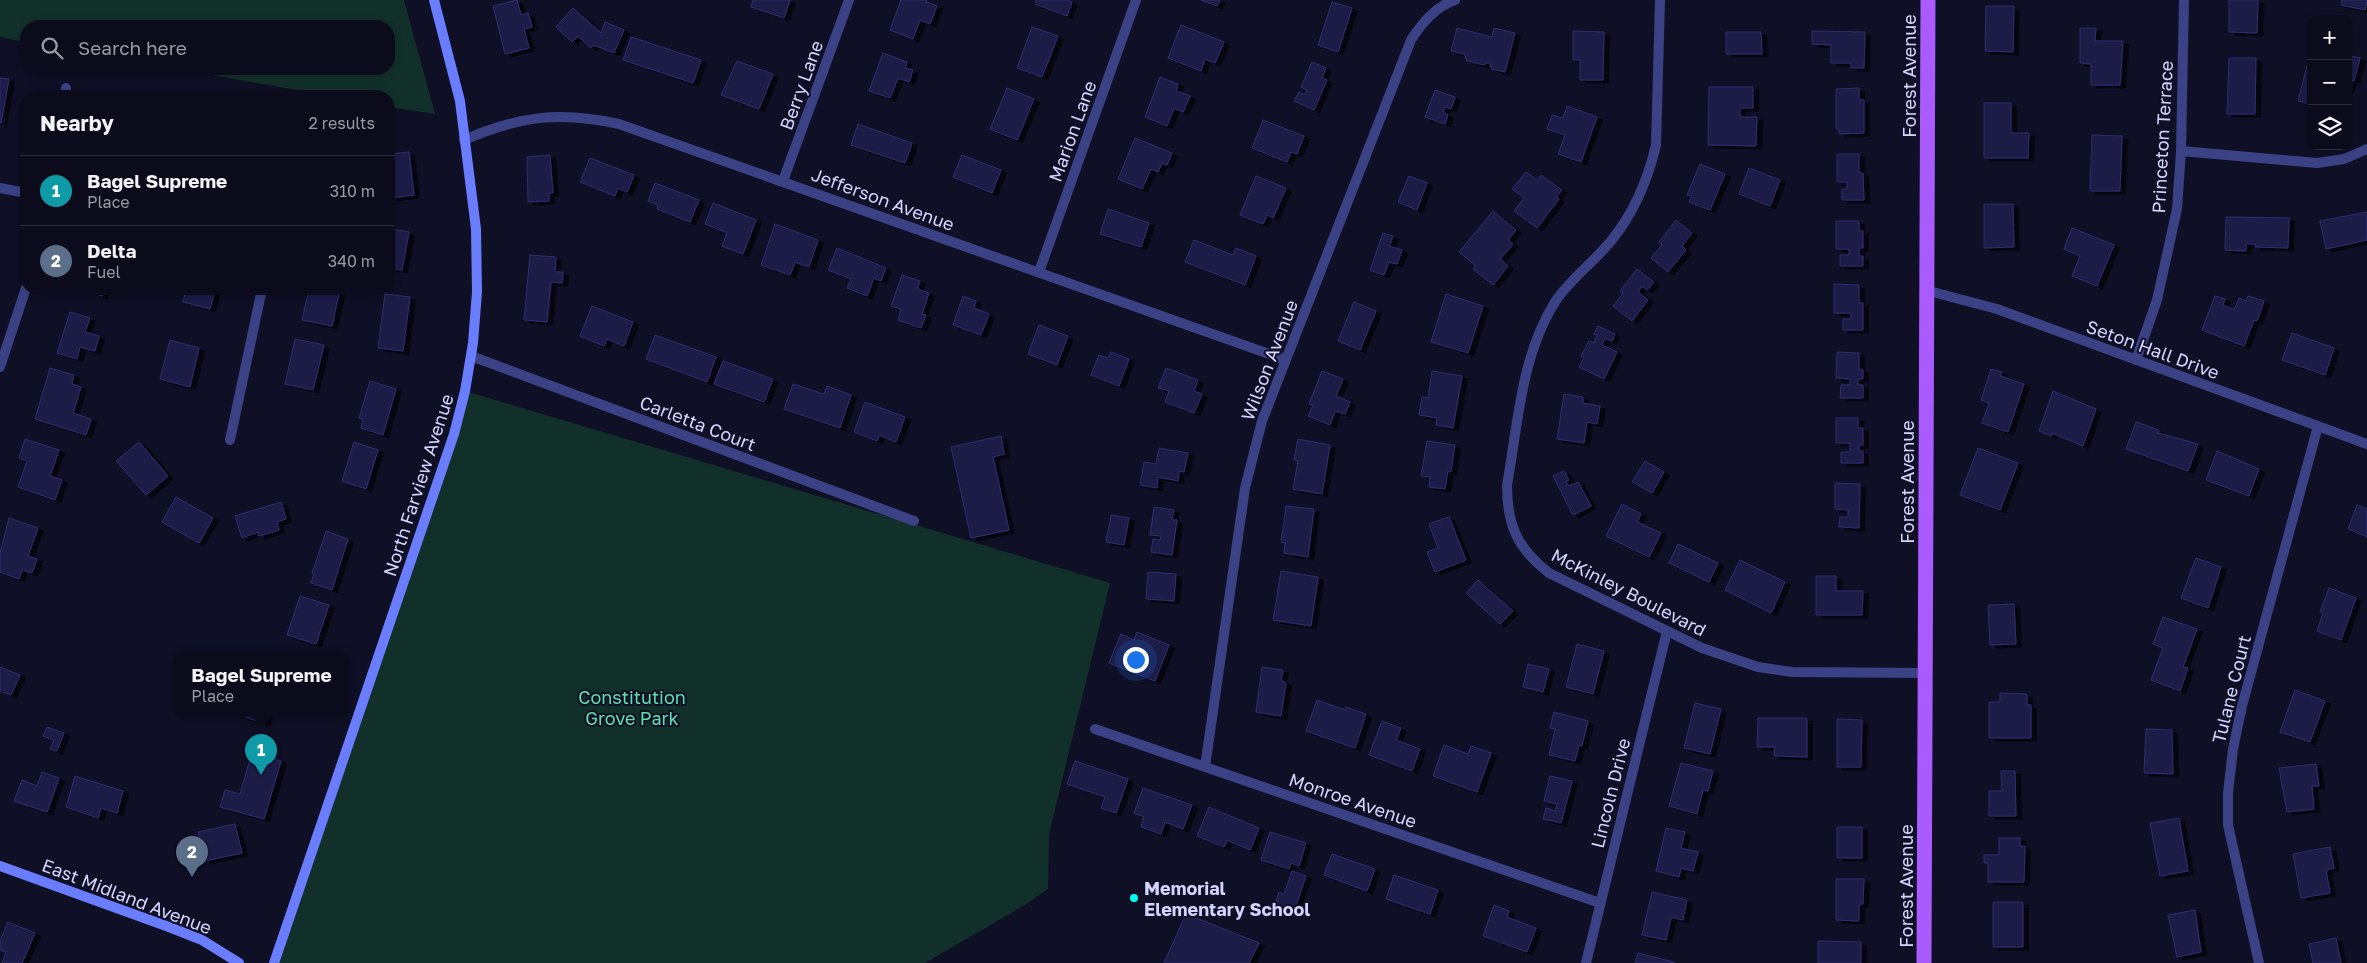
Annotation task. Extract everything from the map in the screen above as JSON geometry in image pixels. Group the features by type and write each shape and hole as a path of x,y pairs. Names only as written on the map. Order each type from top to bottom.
{"main road":[{"name":"Forest Avenue","path":"1924,963 1926,673 1925,290 1928,0"}],"street":[{"name":"North Farview Avenue","path":"274,963 454,434 471,356 477,292 476,228 460,101 434,0"},
{"name":"Berry Lane","path":"784,182 848,0"},
{"name":"Marion Lane","path":"1039,272 1136,0"},
{"name":"Wilson Avenue","path":"1205,767 1245,488 1262,421 1411,40 1422,23 1438,9 1455,0"},
{"name":"McKinley Boulevard","path":"1660,0 1656,145 1653,157 1630,214 1611,241 1571,281 1556,301 1541,327 1530,354 1507,485 1507,499 1512,526 1521,544 1534,561 1549,572 1721,656 1758,667 1792,672 1926,673"},
{"name":"Princeton Terrace","path":"2136,360 2157,300 2177,210 2181,151 2184,0"},
{"name":"Jefferson Avenue","path":"464,140 496,126 526,119 556,116 589,118 619,124 1286,360"},
{"path":"2181,151 2317,163 2344,160 2367,149"},
{"path":"0,188 20,192"},
{"name":"Seton Hall Drive","path":"1925,290 1997,309 2367,444"},
{"path":"0,367 24,295"},
{"path":"230,440 261,295"},
{"name":"Carletta Court","path":"471,356 914,521"},
{"name":"Tulane Court","path":"2259,963 2228,824 2228,793 2233,750 2242,706 2318,426"},
{"name":"Lincoln Drive","path":"1586,963 1667,631"},
{"name":"Monroe Avenue","path":"1095,729 1600,902"},
{"name":"East Midland Avenue","path":"0,866 202,940 239,963"}],"green space":[{"path":"0,0 404,0 435,114 395,108 395,90 297,90 211,75 395,75 395,20 20,20 20,41 0,37"},
{"name":"Constitution Grove Park","path":"465,391 1110,583 1049,834 1048,889 1023,906 925,963 274,963"}],"building":[{"path":"517,0 521,15 528,13 532,27 524,29 529,48 505,54 493,6"},
{"path":"753,0 790,0 784,18 751,7"},
{"path":"901,0 927,0 926,2 937,6 930,24 920,20 913,39 890,30"},
{"path":"1036,0 1067,0 1072,2 1067,16 1035,4"},
{"path":"1201,0 1220,0 1217,6"},
{"path":"2229,0 2258,0 2257,33 2229,32"},
{"path":"2342,0 2367,0 2365,10 2341,5"},
{"path":"1332,2 1352,8 1338,52 1318,45"},
{"path":"1986,6 2014,6 2013,52 1985,51"},
{"path":"573,8 601,33 605,22 624,30 614,53 594,45 591,48 578,36 572,42 556,27"},
{"path":"1181,25 1224,42 1215,63 1205,59 1201,71 1168,58"},
{"path":"1032,27 1058,36 1042,77 1017,68"},
{"path":"1457,28 1492,37 1494,28 1515,33 1505,72 1492,69 1489,62 1484,65 1467,61 1464,54 1451,51"},
{"path":"2080,28 2096,28 2095,41 2123,41 2120,85 2091,85 2091,64 2080,63"},
{"path":"1573,31 1604,32 1603,80 1580,80 1580,60 1573,60"},
{"path":"1812,31 1865,32 1864,68 1851,68 1851,63 1831,63 1831,45 1812,44"},
{"path":"1726,32 1761,32 1762,54 1726,54"},
{"path":"631,37 701,60 693,83 623,60"},
{"path":"883,53 907,62 905,68 913,70 909,82 898,78 890,98 869,91"},
{"path":"2352,56 2360,58 2354,81 2352,80"},
{"path":"2229,58 2256,58 2255,114 2227,114"},
{"path":"737,61 773,74 759,109 721,95"},
{"path":"1312,62 1326,68 1322,78 1327,80 1314,110 1294,101 1299,92 1305,95 1307,90 1301,87"},
{"path":"2307,66 2307,103 2298,101"},
{"path":"1160,77 1178,84 1176,91 1190,96 1183,112 1174,108 1167,126 1145,117"},
{"path":"0,78 9,79 1,123 0,123"},
{"path":"1709,87 1753,87 1753,108 1740,108 1740,117 1757,117 1756,146 1708,145"},
{"path":"1007,88 1034,99 1017,140 990,129"},
{"path":"1859,88 1859,100 1864,100 1864,133 1839,134 1839,129 1836,129 1836,89"},
{"path":"1435,90 1455,97 1451,109 1445,107 1443,113 1448,115 1445,124 1425,117"},
{"path":"1984,103 2011,103 2011,133 2029,133 2028,158 1984,158"},
{"path":"1567,106 1597,117 1581,162 1558,154 1565,135 1547,129 1552,115 1563,118"},
{"path":"1263,120 1304,136 1297,154 1291,152 1287,162 1252,148"},
{"path":"858,124 912,143 905,163 851,145"},
{"path":"2092,135 2122,136 2120,191 2090,191"},
{"path":"1135,138 1172,153 1167,165 1162,163 1158,172 1151,169 1142,189 1118,179"},
{"path":"409,152 414,195 395,197 395,153"},
{"path":"1837,154 1859,154 1859,173 1863,173 1864,200 1842,200 1842,189 1847,189 1847,182 1837,182"},
{"path":"550,155 553,193 549,193 549,201 528,202 527,157"},
{"path":"962,155 1001,170 992,193 953,177"},
{"path":"590,158 634,175 627,192 618,188 615,196 580,182"},
{"path":"1700,164 1725,174 1710,210 1689,202 1692,196 1687,195"},
{"path":"1749,168 1780,180 1770,206 1739,194"},
{"path":"1526,172 1537,180 1541,175 1562,190 1556,197 1559,199 1537,228 1514,211 1524,198 1512,189"},
{"path":"1256,176 1286,188 1273,218 1267,215 1263,224 1240,215"},
{"path":"1409,176 1427,183 1417,210 1398,202"},
{"path":"655,183 699,200 690,222 657,209 658,205 648,201"},
{"path":"713,203 756,220 743,254 722,246 727,233 705,224"},
{"path":"1984,204 2013,204 2014,247 1984,248"},
{"path":"1108,209 1149,223 1141,247 1100,234"},
{"path":"1493,211 1516,230 1508,240 1513,244 1500,259 1508,266 1493,285 1473,269 1476,266 1459,252"},
{"path":"2367,212 2367,240 2326,249 2320,221"},
{"path":"2226,217 2289,218 2288,248 2255,247 2255,244 2246,244 2246,251 2225,250"},
{"path":"1676,220 1692,233 1682,246 1686,250 1668,272 1651,258 1662,245 1659,242"},
{"path":"1836,221 1859,221 1859,231 1863,231 1863,248 1859,248 1859,256 1863,256 1863,266 1840,266 1840,255 1849,255 1849,249 1836,249"},
{"path":"775,224 818,240 809,267 795,262 790,275 761,265"},
{"path":"2072,228 2114,245 2097,286 2072,276 2080,256 2064,249"},
{"path":"395,230 409,232 402,270 395,269"},
{"path":"1383,233 1393,236 1389,246 1402,250 1397,264 1389,262 1384,275 1370,270"},
{"path":"1194,240 1233,255 1236,248 1256,256 1245,285 1185,262"},
{"path":"837,248 886,268 881,281 874,278 867,296 847,288 851,279 828,270"},
{"path":"530,255 556,257 555,272 563,272 562,283 551,282 547,322 524,320"},
{"path":"1637,269 1654,282 1647,290 1642,286 1638,292 1648,300 1632,321 1613,306 1623,293 1620,291"},
{"path":"902,275 920,281 917,289 929,293 922,314 926,315 921,328 898,320 901,309 891,306"},
{"path":"1834,284 1859,285 1859,303 1863,303 1863,330 1843,330 1843,319 1851,319 1851,313 1834,313"},
{"path":"1446,294 1483,306 1468,353 1431,342"},
{"path":"185,295 214,295 210,309 183,302"},
{"path":"308,295 339,295 332,326 302,320"},
{"path":"385,295 410,297 403,351 378,348"},
{"path":"963,296 976,301 974,308 989,314 981,335 953,325"},
{"path":"2215,296 2225,299 2223,305 2234,310 2239,298 2246,301 2248,296 2264,301 2257,321 2254,320 2244,346 2202,330"},
{"path":"1354,302 1376,311 1360,350 1338,341"},
{"path":"592,306 633,322 624,346 607,339 604,346 580,336"},
{"path":"70,312 90,318 85,332 99,336 95,351 80,347 77,359 57,353"},
{"path":"1039,325 1068,336 1057,365 1028,354"},
{"path":"1598,326 1615,334 1612,341 1605,338 1602,345 1617,352 1604,379 1579,367 1584,358 1581,356 1589,341 1594,343 1597,335 1594,334"},
{"path":"2292,333 2334,348 2325,375 2282,360"},
{"path":"655,335 716,357 707,382 646,359"},
{"path":"295,339 324,345 313,390 285,384"},
{"path":"170,340 199,348 190,387 160,379"},
{"path":"1111,352 1129,359 1119,386 1091,375 1099,355 1108,358"},
{"path":"1837,352 1859,353 1859,370 1863,370 1863,379 1858,379 1858,385 1863,385 1863,398 1840,398 1841,385 1850,385 1850,379 1836,378"},
{"path":"723,361 773,379 764,402 714,384"},
{"path":"50,368 74,375 72,384 81,387 73,413 91,419 86,435 35,419"},
{"path":"1166,368 1198,380 1194,391 1202,394 1194,413 1165,402 1169,391 1158,388"},
{"path":"1991,369 2002,372 2000,376 2024,384 2008,432 1982,423 1989,403 1981,400"},
{"path":"1322,371 1343,379 1336,396 1350,402 1345,414 1335,411 1330,425 1308,416 1313,405 1309,404"},
{"path":"1432,371 1462,376 1453,428 1436,425 1437,418 1419,415 1422,397 1428,398"},
{"path":"370,381 396,389 383,435 361,428 363,419 359,418"},
{"path":"793,384 824,394 827,386 851,395 840,428 784,409"},
{"path":"2053,391 2096,409 2083,446 2052,433 2051,436 2039,431"},
{"path":"1564,394 1583,397 1583,403 1600,406 1597,424 1587,422 1584,443 1557,439"},
{"path":"865,402 905,417 896,442 879,435 877,441 854,432"},
{"path":"1836,418 1858,418 1858,428 1863,428 1863,445 1859,445 1859,451 1863,451 1863,463 1841,463 1841,452 1850,452 1850,443 1836,443"},
{"path":"2136,422 2159,430 2158,433 2198,444 2188,471 2126,449"},
{"path":"1001,436 1004,454 993,457 1009,530 971,538 951,447"},
{"path":"25,439 59,450 50,476 62,480 55,500 18,487 27,461 19,458"},
{"path":"1298,439 1330,445 1322,494 1293,489 1298,461 1294,460"},
{"path":"1427,441 1455,445 1451,472 1448,471 1445,489 1429,487 1430,477 1421,476"},
{"path":"139,442 168,476 146,495 116,461"},
{"path":"354,442 378,450 366,489 342,481"},
{"path":"1159,448 1188,453 1184,472 1179,471 1178,481 1158,477 1157,488 1140,485 1144,462 1156,464"},
{"path":"1978,448 2018,463 2000,510 1960,495"},
{"path":"2217,451 2259,469 2249,496 2206,480"},
{"path":"1645,461 1664,472 1652,493 1632,482"},
{"path":"1564,471 1569,480 1566,482 1569,486 1578,482 1591,506 1573,515 1553,476"},
{"path":"1835,483 1860,484 1859,528 1839,527 1840,517 1848,517 1848,510 1835,509"},
{"path":"176,497 213,518 199,543 162,522"},
{"path":"281,502 286,519 277,522 279,530 259,536 258,532 242,538 235,516"},
{"path":"1622,504 1641,514 1637,522 1661,533 1649,557 1606,536"},
{"path":"2357,505 2367,509 2367,537 2348,529"},
{"path":"1286,506 1314,509 1308,557 1284,553 1285,543 1281,542"},
{"path":"1154,507 1174,510 1172,520 1177,520 1172,555 1151,552 1153,539 1160,540 1161,536 1150,535"},
{"path":"1111,515 1129,518 1124,545 1106,542"},
{"path":"1449,517 1466,560 1435,572 1427,552 1438,548 1429,524"},
{"path":"9,518 38,528 28,556 37,559 32,573 22,570 19,579 0,572 0,553"},
{"path":"326,531 348,539 332,590 311,583 314,574 312,573"},
{"path":"1678,544 1718,563 1709,582 1669,563"},
{"path":"2196,558 2221,567 2208,608 2181,598"},
{"path":"1740,560 1785,582 1771,613 1725,590"},
{"path":"1281,571 1318,577 1311,626 1273,620"},
{"path":"1148,572 1176,574 1174,601 1146,599"},
{"path":"1816,576 1836,576 1836,591 1863,591 1862,615 1816,615"},
{"path":"1478,580 1513,611 1500,624 1466,593"},
{"path":"2329,588 2356,598 2341,640 2317,631 2323,613 2320,612"},
{"path":"300,596 329,605 316,644 287,635"},
{"path":"2014,604 2016,644 1990,645 1988,605"},
{"path":"2163,617 2197,629 2183,667 2188,668 2180,691 2151,680 2163,648 2153,644"},
{"path":"1137,632 1169,645 1155,681 1109,663 1121,634 1134,640"},
{"path":"1577,644 1604,651 1593,694 1566,687"},
{"path":"1528,664 1549,669 1543,692 1523,687"},
{"path":"0,667 20,675 11,695 0,691"},
{"path":"1262,667 1283,670 1281,680 1286,683 1281,716 1256,712"},
{"path":"2295,690 2325,701 2310,742 2280,732"},
{"path":"2000,693 2027,694 2027,705 2031,705 2031,738 1989,738 1989,702 2000,702"},
{"path":"1317,700 1345,710 1346,707 1366,714 1355,748 1306,731"},
{"path":"1695,703 1721,709 1710,754 1684,748"},
{"path":"1554,712 1588,721 1582,746 1579,745 1575,761 1549,755 1555,729 1550,728"},
{"path":"245,717 266,717 264,723"},
{"path":"1758,718 1807,718 1807,757 1774,756 1775,747 1757,747"},
{"path":"1837,719 1862,720 1861,767 1837,767"},
{"path":"1382,721 1401,728 1396,740 1420,749 1412,771 1369,755"},
{"path":"47,727 64,733 57,751 50,749 54,740 43,736"},
{"path":"2146,729 2172,730 2173,774 2144,773"},
{"path":"1444,745 1468,754 1471,746 1491,753 1477,792 1433,776"},
{"path":"252,752 281,761 264,819 220,807 225,790 240,794"},
{"path":"1075,761 1128,779 1116,813 1101,808 1105,797 1067,784"},
{"path":"1681,763 1713,771 1708,791 1703,790 1697,814 1669,806"},
{"path":"2316,764 2319,786 2312,786 2314,809 2287,812 2279,768"},
{"path":"2001,771 2015,771 2016,816 1989,816 1989,791 2002,791"},
{"path":"42,772 59,778 47,812 14,801 22,780 37,786"},
{"path":"75,776 123,791 117,813 101,808 98,818 66,807"},
{"path":"1550,776 1572,781 1561,823 1543,819 1546,808 1555,811 1557,804 1544,801"},
{"path":"1143,788 1192,805 1183,829 1165,822 1161,834 1141,827 1144,817 1134,813"},
{"path":"1209,807 1259,828 1250,850 1227,840 1224,847 1197,836"},
{"path":"2179,818 2188,871 2160,876 2150,823"},
{"path":"235,824 242,853 205,861 198,832"},
{"path":"1837,827 1862,827 1862,858 1837,858"},
{"path":"1666,828 1685,832 1681,848 1698,852 1693,871 1681,868 1679,877 1656,871"},
{"path":"1270,832 1306,843 1299,866 1291,863 1289,869 1261,860"},
{"path":"1999,838 2020,838 2020,846 2025,846 2024,882 1988,882 1988,863 1984,863 1984,855 1999,855"},
{"path":"2330,847 2334,868 2326,870 2330,893 2301,898 2293,854"},
{"path":"1332,854 1375,869 1367,891 1324,875"},
{"path":"1292,871 1306,876 1293,914 1274,907 1279,892 1284,894"},
{"path":"1394,875 1438,890 1430,914 1386,899"},
{"path":"1836,879 1864,879 1863,904 1859,904 1859,921 1836,920"},
{"path":"1652,892 1687,900 1683,920 1671,917 1666,940 1642,935"},
{"path":"1993,902 2023,902 2023,947 1993,947"},
{"path":"1494,905 1509,911 1507,917 1536,928 1527,952 1483,936"},
{"path":"2195,910 2201,952 2177,957 2168,915"},
{"name":"Memorial Elementary School","path":"1186,914 1259,943 1249,963 1164,963"},
{"path":"8,922 35,933 22,963 2,963 6,952 0,950 0,941"},
{"path":"2336,938 2341,963 2313,963 2309,944"},
{"path":"1818,941 1861,942 1861,963 1818,963"},
{"path":"1638,953 1674,962 1674,963 1635,963"}],"place":[{"name":"Bagel Supreme","path":"261,775"},
{"name":"Delta","path":"192,877"},
{"name":"Memorial Elementary School","path":"1134,898"}]}
